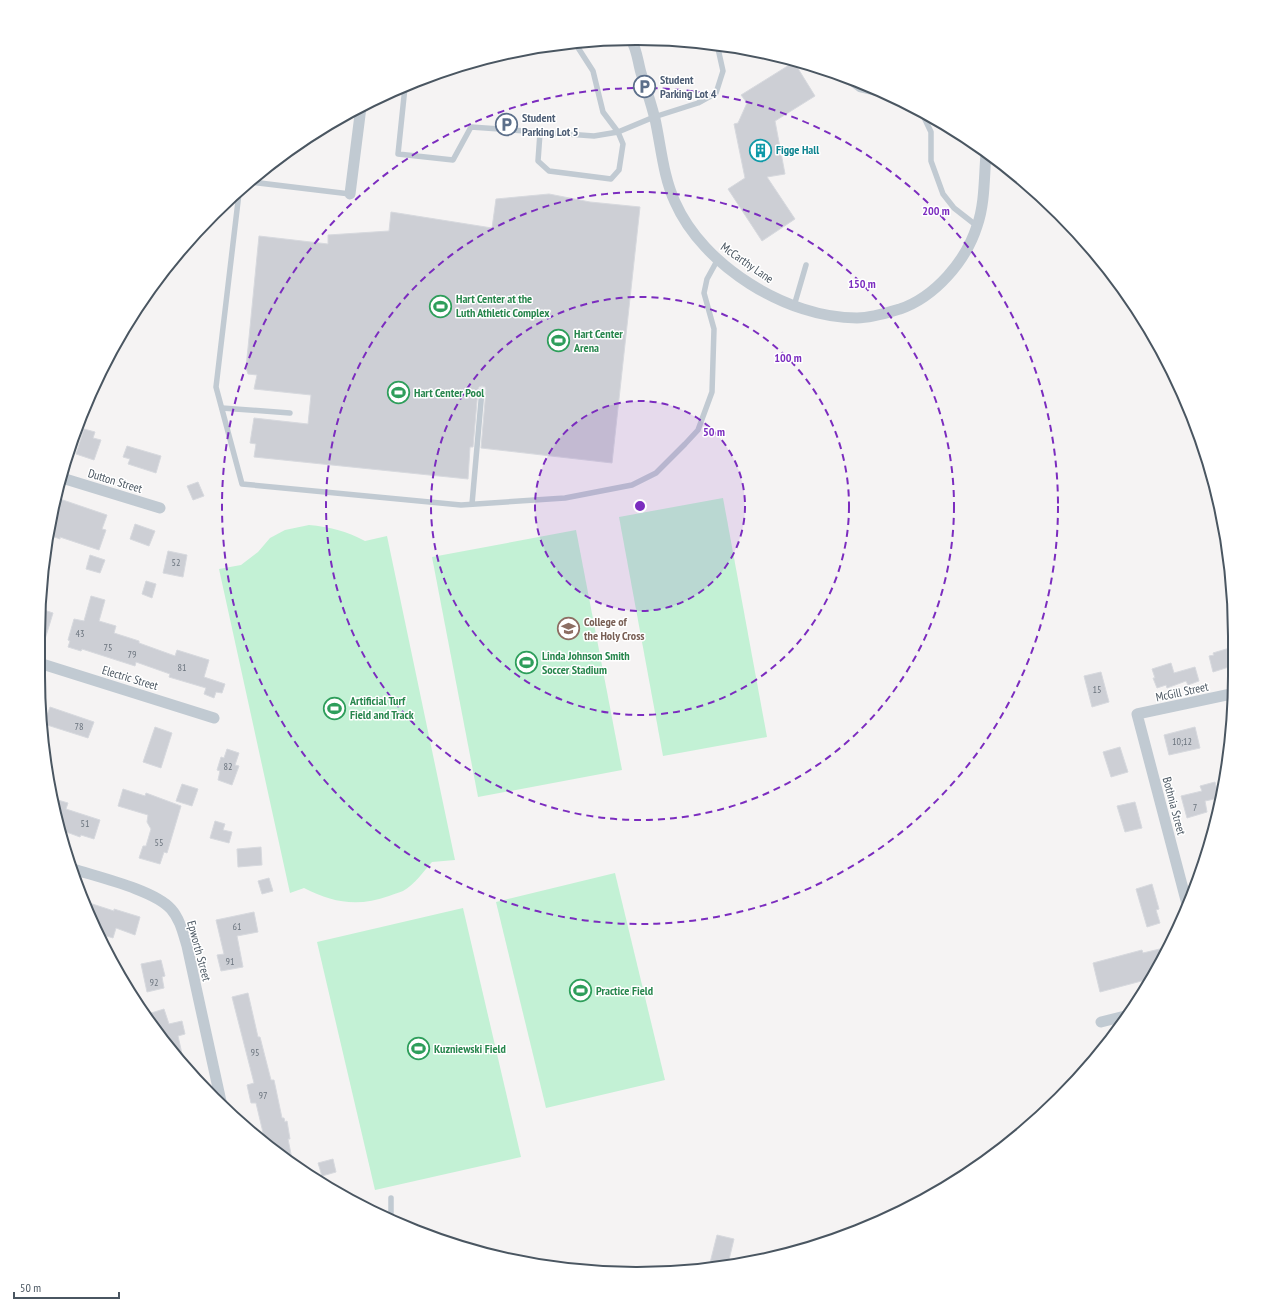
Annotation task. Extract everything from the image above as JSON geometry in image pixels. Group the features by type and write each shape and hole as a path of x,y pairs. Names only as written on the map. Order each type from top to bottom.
{"street":[{"name":"McCarthy Lane","path":"633,45 654,117 666,174 675,202 689,228 706,249 758,289 794,306 830,316 859,318 884,314 908,306 928,295 956,266 978,226 986,159"},
{"path":"350,194 360,114"},
{"name":"Dutton Street","path":"66,479 160,508"},
{"name":"Electric Street","path":"45,665 214,718"},
{"name":"McGill Street","path":"1137,714 1228,695"},
{"name":"Bothnia Street","path":"1137,714 1185,897"},
{"name":"Epworth Street","path":"78,871 145,892 159,899 172,909 180,924 187,946 220,1096"},
{"path":"1101,1022 1119,1018"}],"lane":[{"path":"540,132 538,161 549,171 611,179 619,170 623,144 618,132 603,112 593,71 578,48"},
{"path":"404,93 398,154 453,160 471,126 594,136 618,132 654,117 698,104 716,93 724,71 719,51"},
{"path":"926,121 931,132 931,161 943,194 954,208 978,226"},
{"path":"257,183 350,194"},
{"path":"238,199 216,387 242,484 462,505 565,498 632,485 656,473 698,430 712,392 714,329 704,294 707,278 718,259"},
{"path":"794,306 806,265"},
{"path":"472,504 482,390"},
{"path":"222,408 290,413"},
{"path":"391,1198 391,1213"}],"green space":[{"path":"723,498 767,737 663,756 619,517"},
{"path":"309,525 338,530 365,541 387,536 455,860 432,862 415,881 403,891 367,902 346,902 335,900 304,888 290,893 219,569 241,565 258,552 270,538 285,530"},
{"name":"Linda Johnson Smith Soccer Stadium","path":"576,530 622,770 478,797 432,557"},
{"name":"Practice Field","path":"615,873 665,1080 546,1108 496,902"},
{"name":"Kuzniewski Field","path":"463,908 521,1157 375,1190 317,942"}],"building":[{"name":"Figge Hall","path":"789,65 797,67 815,96 775,121 785,174 767,177 795,219 762,241 728,189 745,178 734,124 738,123 747,103 741,95"},
{"name":"Hart Center at the Luth Athletic Complex","path":"549,194 590,202 640,207 612,463 481,448 486,390 485,387 482,386 479,387 478,390 473,447 470,447 468,479 254,457 256,444 250,443 254,418 308,424 311,395 254,389 257,375 248,374 246,368 259,236 328,244 328,235 389,231 391,212 492,228 496,199"},
{"path":"84,429 95,432 93,438 101,440 94,460 76,454"},
{"path":"127,446 161,456 156,473 128,464 130,459 123,457"},
{"path":"198,482 204,496 193,500 187,486"},
{"path":"61,499 107,515 102,529 106,530 99,550 60,537 60,539 54,537"},
{"path":"135,524 155,531 149,546 130,539"},
{"path":"168,551 187,555 183,577 163,573"},
{"path":"90,555 105,560 100,573 86,569"},
{"path":"146,581 156,584 152,598 142,594"},
{"path":"91,596 105,600 99,621 116,626 114,633 139,641 139,643 175,656 177,650 209,660 204,677 225,684 222,693 216,692 214,698 204,694 206,688 169,677 170,674 136,662 135,666 82,649 81,651 68,647 70,641 68,640 74,619 84,621"},
{"path":"46,611 53,613 45,639"},
{"path":"1228,648 1228,667 1213,672 1209,656 1214,655 1213,653"},
{"path":"1171,663 1174,673 1195,667 1199,681 1188,685 1186,681 1167,688 1166,685 1157,688 1153,678 1155,678 1152,669"},
{"path":"1101,672 1109,702 1092,707 1084,676"},
{"path":"50,707 94,722 88,738 47,725 46,717"},
{"path":"155,727 172,733 161,768 143,762"},
{"path":"1195,727 1200,748 1169,755 1164,735"},
{"path":"1120,747 1128,772 1111,777 1103,752"},
{"path":"227,749 239,753 235,765 239,766 232,785 218,780 220,771 217,770 221,757 224,758"},
{"path":"1215,782 1217,790 1215,799 1205,801 1207,812 1187,818 1181,796 1202,791 1200,786"},
{"path":"182,784 198,789 192,806 176,801"},
{"path":"123,789 145,796 146,793 181,806 167,853 164,852 160,864 139,858 143,846 146,846 151,829 147,822 148,815 118,806"},
{"path":"58,800 68,803 66,809 100,820 94,839 81,835 80,837 66,832"},
{"path":"1135,802 1142,828 1125,832 1117,806"},
{"path":"215,821 225,824 223,830 232,832 229,843 210,838"},
{"path":"261,847 262,865 238,867 237,849"},
{"path":"269,878 273,891 262,894 258,881"},
{"path":"1152,884 1159,909 1156,910 1160,923 1147,927 1136,889"},
{"path":"91,903 140,917 135,935 116,928 113,938 105,936"},
{"path":"254,912 258,932 237,936 243,967 221,971 217,955 224,954 216,920"},
{"path":"1161,949 1143,981 1100,992 1093,963 1142,950 1143,953"},
{"path":"161,960 165,976 162,977 164,988 147,992 141,964"},
{"path":"248,993 258,1037 260,1037 271,1080 274,1080 282,1118 284,1118 285,1122 287,1121 290,1139 288,1139 291,1156 263,1135 256,1103 251,1103 247,1085 254,1083 232,997"},
{"path":"164,1009 169,1024 182,1021 185,1034 178,1036 182,1054 167,1036 151,1013"},
{"path":"333,1159 336,1172 322,1176 318,1163"},
{"path":"717,1235 734,1239 729,1260 710,1262"}],"place":[{"name":"Student Parking Lot 4","path":"644,87"},
{"name":"Student Parking Lot 5","path":"507,125"},
{"name":"Figge Hall","path":"760,150"},
{"name":"Hart Center at the Luth Athletic Complex","path":"441,306"},
{"name":"Hart Center Arena","path":"558,341"},
{"name":"Hart Center Pool","path":"398,393"},
{"name":"College of the Holy Cross","path":"569,629"},
{"name":"Linda Johnson Smith Soccer Stadium","path":"527,663"},
{"name":"Artificial Turf Field and Track","path":"335,708"},
{"name":"Practice Field","path":"580,991"},
{"name":"Kuzniewski Field","path":"419,1049"}]}
